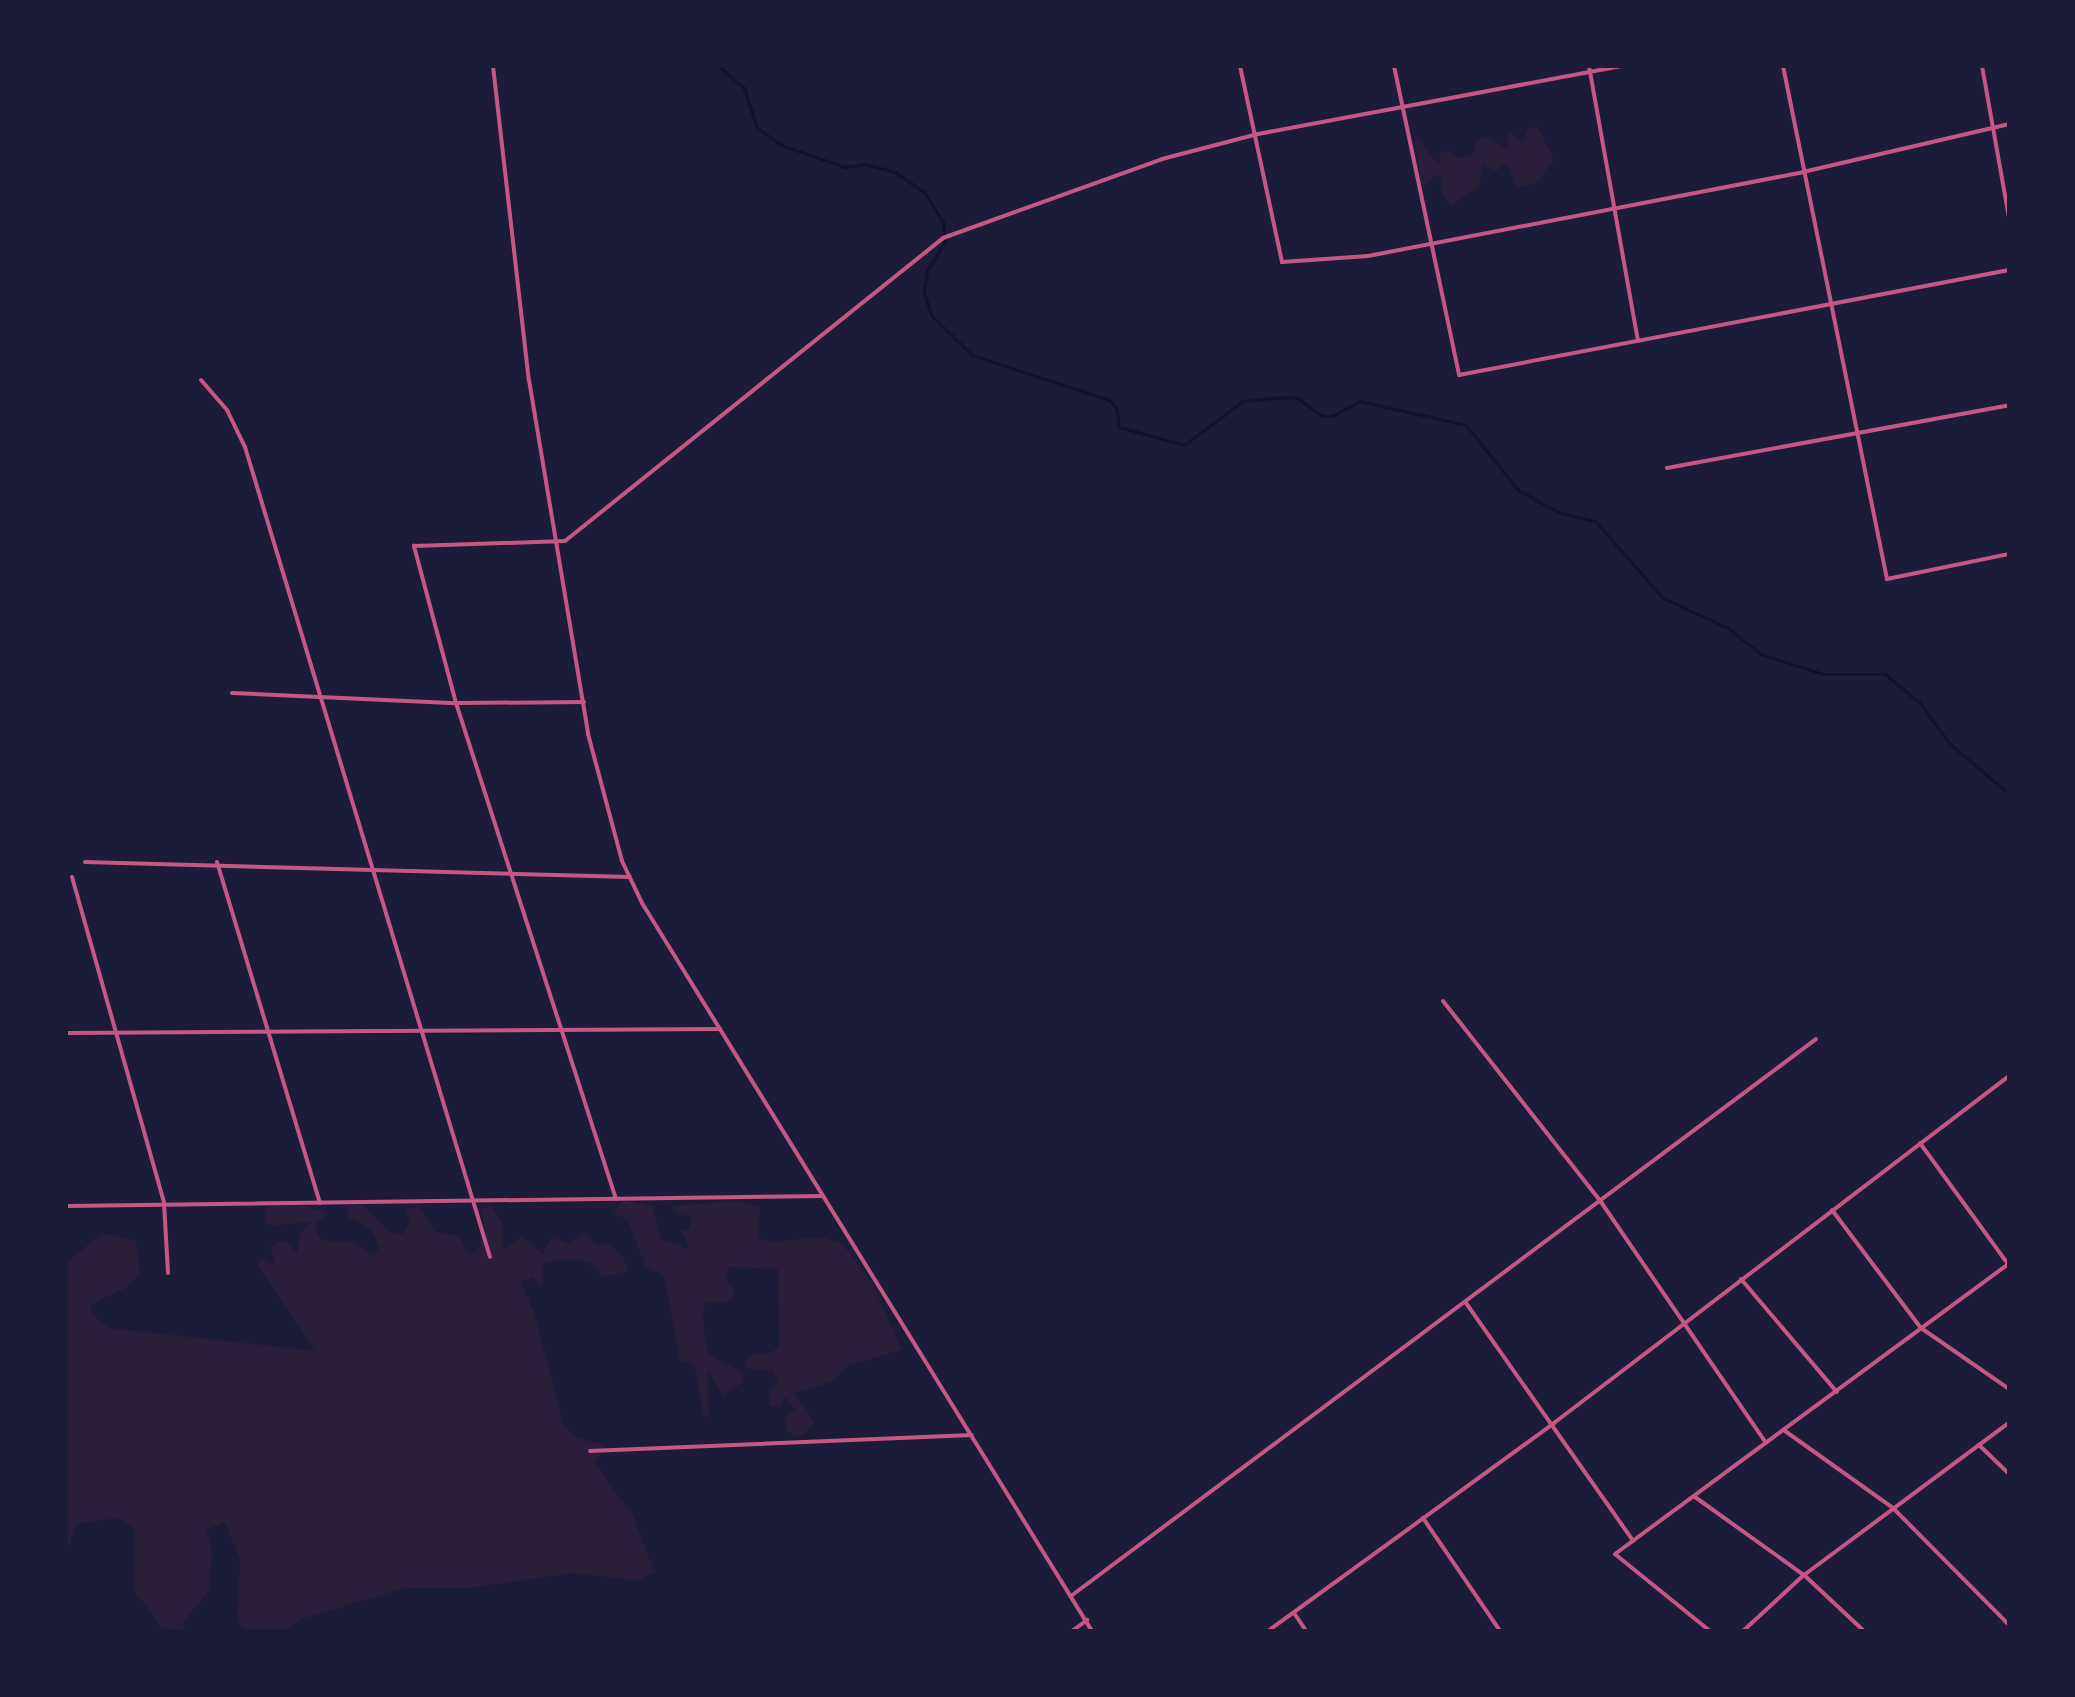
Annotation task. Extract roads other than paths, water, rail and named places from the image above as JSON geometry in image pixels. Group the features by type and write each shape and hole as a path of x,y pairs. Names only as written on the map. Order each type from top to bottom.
{"street":[{"path":"493,66 529,380 607,821 630,877 721,1029 1092,1631"},
{"path":"1240,66 1258,134 1282,262 1368,256 1803,172 2009,124"},
{"path":"1394,66 1459,375 2009,270"},
{"path":"616,1199 456,703 414,546 560,542 943,238 1109,177 1258,134 1590,69 1623,66"},
{"path":"1783,66 1887,579 2009,554"},
{"path":"1982,66 2009,218"},
{"path":"1590,69 1638,341"},
{"path":"201,380 227,410 245,447 490,1257"},
{"path":"1667,468 2009,405"},
{"path":"232,693 456,703 584,702"},
{"path":"85,862 217,862 373,873 630,877"},
{"path":"217,862 320,1203"},
{"path":"72,877 164,1203 168,1273"},
{"path":"1443,1001 1601,1202 1686,1321 1766,1443"},
{"path":"66,1033 721,1029"},
{"path":"1071,1596 1816,1039"},
{"path":"1268,1631 1554,1423 2009,1076"},
{"path":"1710,1631 1615,1554 2009,1265 1920,1143"},
{"path":"66,1206 824,1196"},
{"path":"1832,1210 1921,1328 2009,1389"},
{"path":"1741,1279 1837,1392"},
{"path":"1466,1303 1554,1423 1633,1541"},
{"path":"1743,1631 1804,1575 2009,1423"},
{"path":"1784,1430 1893,1508 2009,1625"},
{"path":"590,1451 972,1435"},
{"path":"1979,1445 2009,1474"},
{"path":"1695,1497 1804,1575 1864,1631"},
{"path":"1423,1518 1500,1631"},
{"path":"1293,1612 1306,1631"},
{"path":"1072,1631 1087,1620"}],"waterway":[{"path":"718,66 744,88 757,128 781,145 845,167 865,164 895,172 924,192 943,222 945,241 927,271 924,292 931,315 972,355 1109,400 1116,407 1119,427 1184,445 1243,401 1273,398 1296,397 1322,416 1332,416 1360,401 1466,425 1518,490 1558,512 1595,521 1663,598 1728,628 1761,654 1823,674 1885,674 1920,703 1949,743 2009,794"}]}
